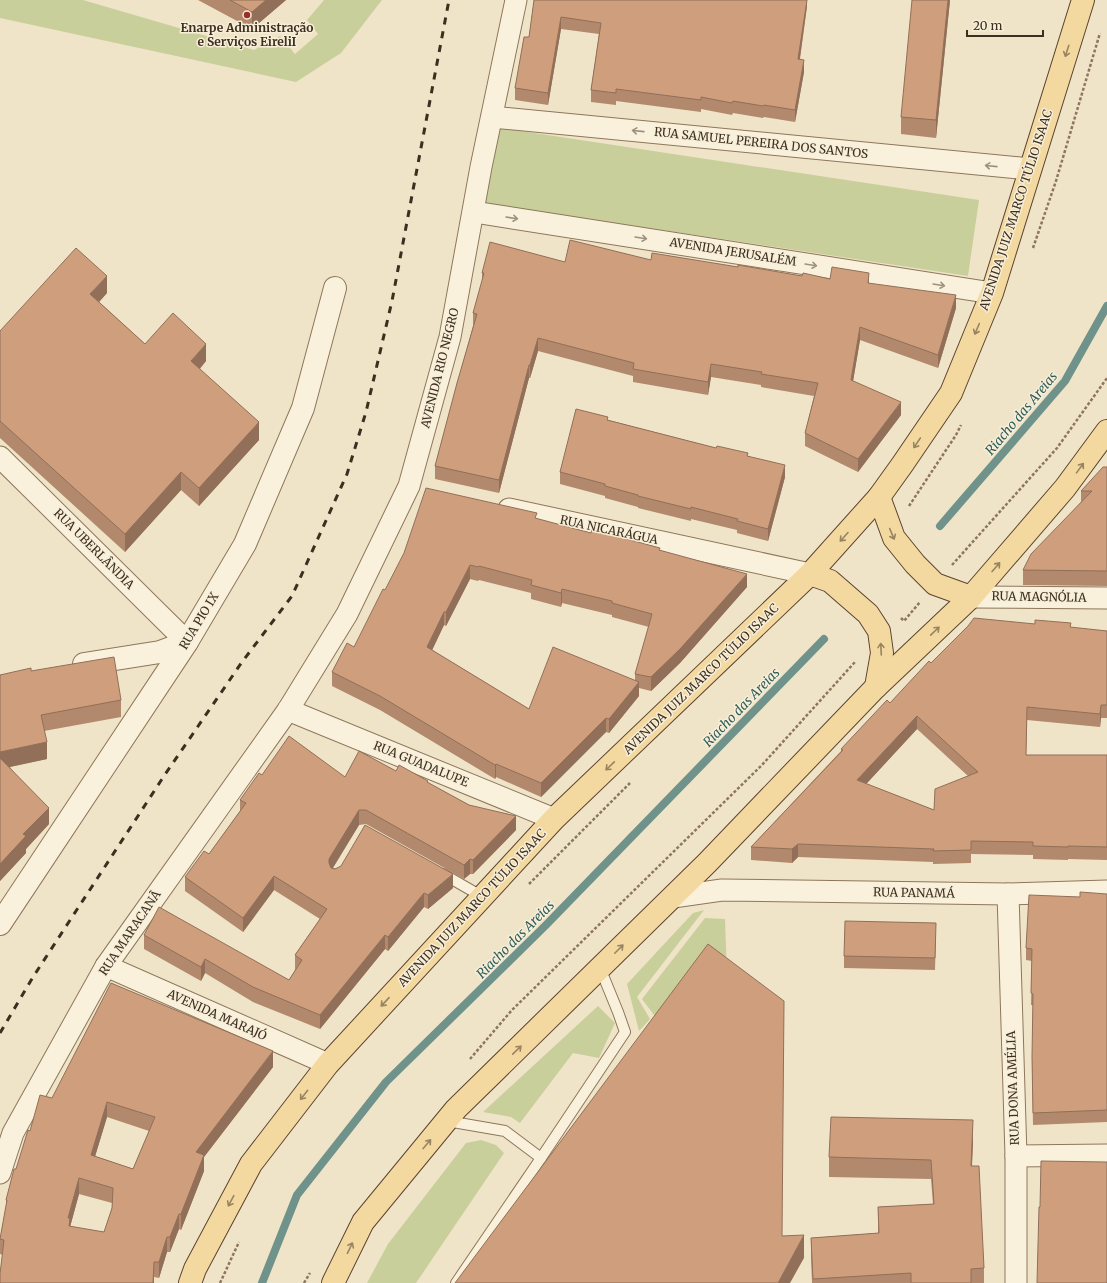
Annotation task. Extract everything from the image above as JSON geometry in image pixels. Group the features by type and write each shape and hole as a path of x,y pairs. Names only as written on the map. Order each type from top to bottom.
{"main road":[{"name":"AVENIDA JUIZ MARCO TÚLIO ISAAC","path":"190,1283 195,1269 251,1164 328,1064 554,819 810,574 879,497 951,393 992,293 1083,0"},
{"path":"333,1283 363,1222 447,1120 600,968 708,864 876,687 970,597 1065,488 1107,431"},
{"path":"879,497 894,538 915,564 935,584 970,597"},
{"path":"810,574 830,581 868,614 879,631 882,653 876,687"}],"street":[{"name":"AVENIDA RIO NEGRO","path":"288,710 347,614 417,488 450,337 481,167 516,0"},
{"name":"RUA SAMUEL PEREIRA DOS SANTOS","path":"492,117 1030,169"},
{"name":"AVENIDA JERUSALÉM","path":"474,212 992,293"},
{"name":"RUA PIO IX","path":"0,924 187,642 245,544 303,408 335,288"},
{"name":"RUA UBERLÂNDIA","path":"0,457 187,642"},
{"name":"RUA NICARÁGUA","path":"494,505 810,574"},
{"name":"RUA MAGNÓLIA","path":"970,597 1107,598"},
{"path":"68,667 160,652 187,642"},
{"name":"RUA GUADALUPE","path":"288,710 554,819"},
{"name":"RUA MARACANÃ","path":"0,1173 13,1133 106,966 288,710"},
{"path":"708,864 722,890"},
{"name":"RUA PANAMÁ","path":"673,897 722,890 1008,894 1107,891"},
{"name":"RUA DONA AMÉLIA","path":"1008,894 1016,1156 1016,1283"},
{"name":"AVENIDA MARAJÓ","path":"106,966 328,1064"},
{"path":"1016,1156 1107,1154"}],"lane":[{"path":"436,871 483,897"},
{"path":"456,1283 625,1032 600,968"},
{"path":"447,1120 505,1131 541,1158"}],"path":[{"path":"899,616 904,621 935,584 1057,448 1107,378"},
{"path":"526,887 632,780"},
{"path":"220,1283 241,1237"}],"green space":[{"path":"0,0 83,0 254,50 280,36 295,54 318,34 307,20 324,0 382,0 341,53 296,82 0,18"},
{"path":"494,127 979,200 968,276 482,203"},
{"path":"704,910 637,997 650,1019 639,1031 627,984 693,913"},
{"path":"705,918 725,919 727,975 657,1019 642,999"},
{"path":"598,1006 615,1023 599,1058 573,1053 520,1123 511,1117 483,1112"},
{"path":"481,1140 496,1145 504,1153 416,1283 367,1283 388,1244 466,1143"}],"building":[{"path":"230,0 266,0 252,12"},
{"path":"534,0 807,0 798,59 804,60 795,110 733,101 732,103 701,97 701,100 616,89 616,93 591,90 601,23 561,17 548,93 515,88 524,37 529,37"},
{"path":"912,0 948,0 936,120 901,117"},
{"path":"570,240 651,260 652,253 802,276 803,273 830,279 832,267 869,273 868,283 956,295 938,355 860,327 851,380 901,402 858,459 805,433 818,383 711,364 708,382 633,369 634,363 538,338 529,365 499,480 435,466 477,314 473,313 484,273 482,273 490,242 565,262"},
{"path":"76,248 107,276 90,294 145,344 173,313 206,344 191,361 259,422 199,488 181,472 125,534 0,421 0,331"},
{"path":"576,409 608,417 607,420 716,448 717,446 748,453 747,456 785,465 768,529 737,521 738,519 691,507 691,509 638,496 605,486 605,484 560,472"},
{"path":"1103,467 1107,467 1107,571 1023,570 1031,554 1092,491 1081,491"},
{"path":"426,488 537,513 535,518 591,533 592,529 623,537 660,548 659,550 747,574 680,649 651,677 635,674 652,614 612,603 612,601 562,589 561,593 531,585 532,580 470,565 427,647 529,709 553,647 639,682 609,719 606,718 541,783 496,764 495,765 380,696 332,672 347,643 354,647 383,589 385,590 404,553"},
{"path":"974,618 1035,624 1035,620 1071,623 1070,627 1107,631 1107,705 1101,705 1100,714 1027,707 1026,755 1107,755 1107,847 1033,846 1033,842 971,841 971,850 933,851 934,849 798,844 792,849 751,847 843,750 841,749 887,700 890,703 929,661 931,663","holes":["917,716 978,772 935,789 934,810 857,780"]},
{"path":"114,657 121,700 41,715 47,742 0,752 0,675 31,668 31,671"},
{"path":"289,736 345,777 359,751 396,771 399,765 469,805 516,816 473,860 470,859 464,865 366,810 359,810 329,859 331,868 335,869 341,866 365,825 453,874 428,895 424,893 388,937 385,935 320,1015 253,987 205,959 201,967 144,935 159,907 289,980 302,960 295,955 327,909 274,876 243,918 185,877 204,851 209,854 246,803 240,800 259,773 262,775"},
{"path":"0,758 49,808 23,834 26,836 0,864"},
{"path":"1080,892 1107,894 1107,1110 1033,1113 1033,994 1031,993 1032,949 1026,948 1029,895 1080,897"},
{"path":"845,921 936,923 935,958 844,956"},
{"path":"708,944 784,1001 782,1236 804,1235 778,1283 455,1283"},
{"path":"111,983 273,1051 196,1152 204,1155 181,1214 179,1214 170,1237 167,1237 159,1262 154,1262 153,1283 0,1283 4,1240 0,1239 6,1200 14,1169 16,1169 28,1130 30,1131 40,1095 52,1098","holes":["107,1102 155,1117 133,1169 91,1155","79,1178 113,1188 112,1208 104,1232 69,1226 70,1218 68,1218"]},
{"path":"831,1117 973,1120 971,1166 979,1166 984,1268 971,1269 971,1283 911,1283 911,1273 813,1279 811,1238 879,1233 878,1207 934,1204 931,1160 829,1157"},
{"path":"1041,1161 1107,1162 1107,1283 1037,1283"}],"waterway":[{"name":"Riacho das Areias","path":"940,526 1065,381 1107,306"},
{"name":"Riacho das Areias","path":"262,1283 297,1195 386,1082 545,926 824,639"}],"railway":[{"path":"0,1033 33,977 164,776 242,662 292,596 347,474 366,412 392,301 449,0"}],"place":[{"name":"Enarpe Administração e Serviços EireliI","path":"247,15"}]}
